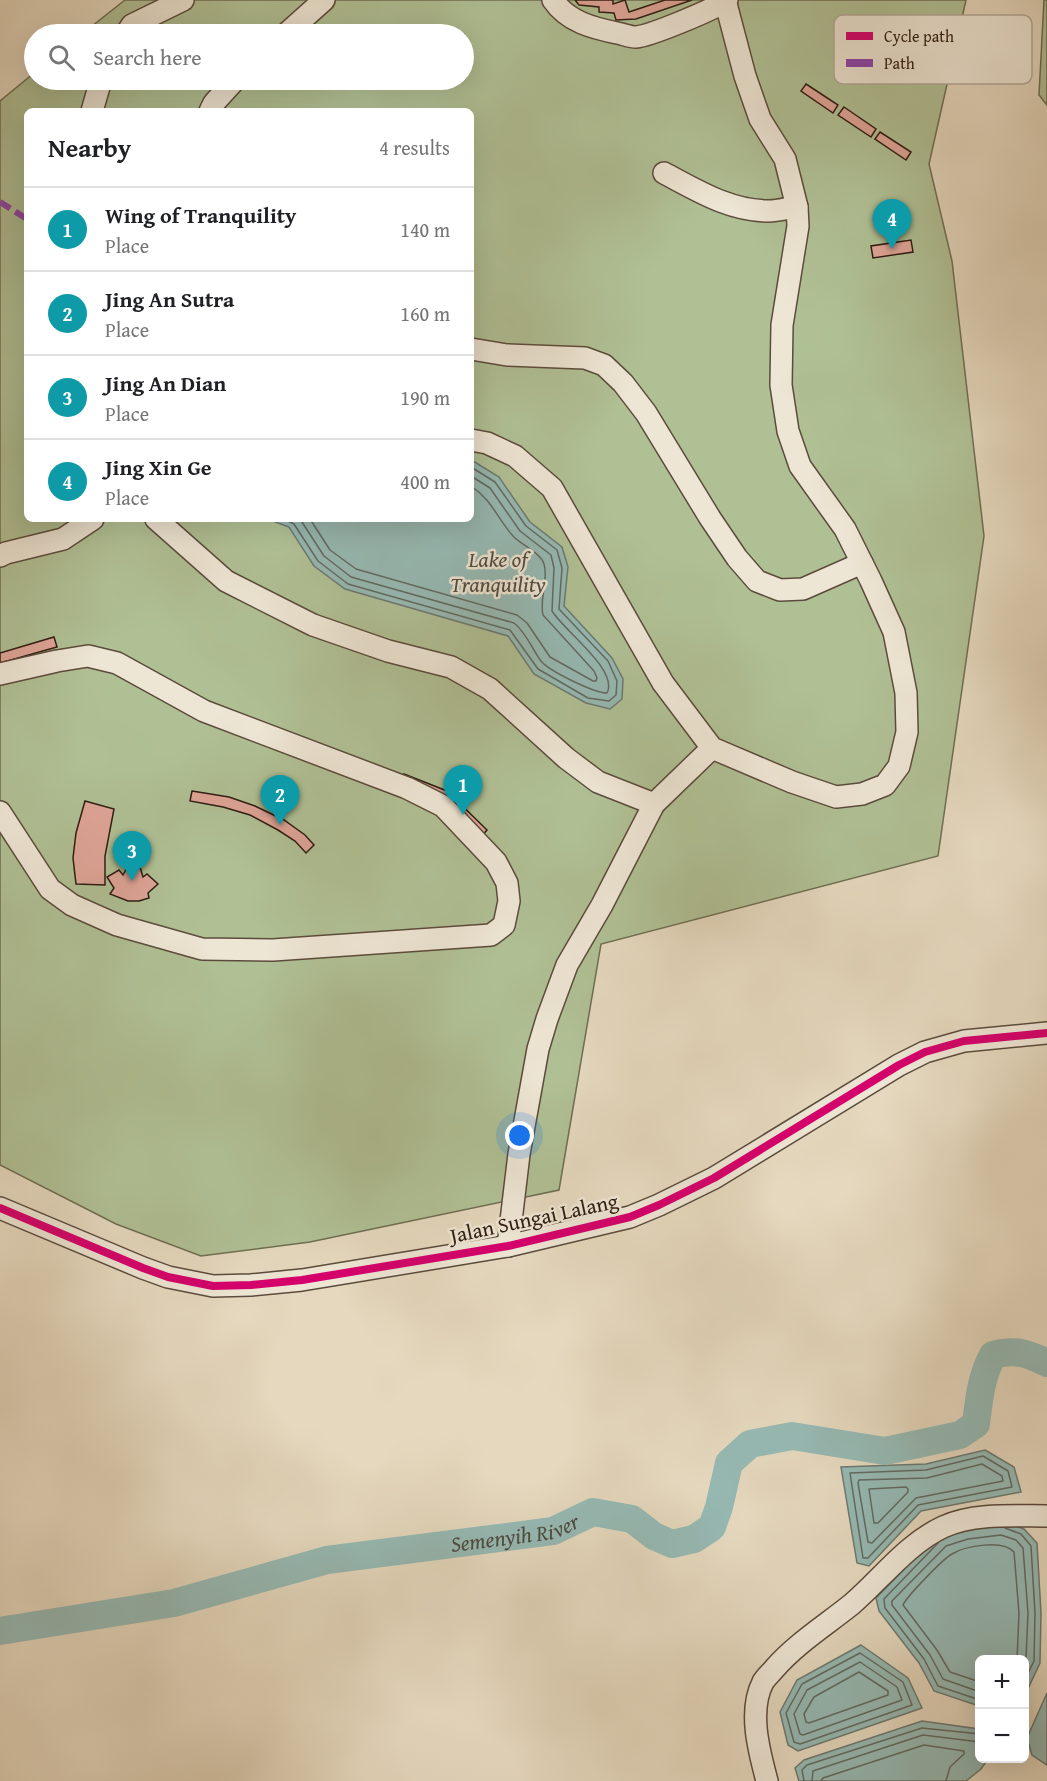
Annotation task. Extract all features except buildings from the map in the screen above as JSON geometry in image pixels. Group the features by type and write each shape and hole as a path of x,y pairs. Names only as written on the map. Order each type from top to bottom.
{"street":[{"path":"134,24 183,0"},
{"path":"297,24 324,0"},
{"path":"474,441 487,443 515,456 552,488 663,683 712,748 792,782 836,797 862,794 885,785 899,766 907,732 906,693 894,632 845,529 800,466 788,431 781,385 782,324 798,226 797,207 785,159 760,119 745,76 726,1 681,22 636,37 597,29 576,21 560,10 553,0"},
{"path":"93,108 98,90"},
{"path":"212,108 226,90"},
{"path":"664,173 713,199 735,207 770,211 797,207"},
{"path":"474,350 507,355 585,358 604,365 646,413 710,518 737,558 757,581 780,590 803,589 862,563"},
{"path":"0,556 6,552 63,538 88,522"},
{"path":"159,522 226,581 313,626 388,651 451,667 490,688 566,758 598,782 654,804"},
{"path":"0,674 88,656 117,663 204,711 407,788 443,806 496,862 507,883 509,901 504,925 491,935 483,937 273,950 202,949 117,925 72,905 50,889 0,812"},
{"path":"508,1246 519,1154 538,1049 567,965 602,905 654,804 712,748"},
{"name":"Jalan Sungai Lalang","path":"0,1208 142,1268 168,1277 213,1286 302,1280 508,1246 630,1217 659,1206 714,1178 899,1065 925,1052 964,1041 1047,1033"},
{"path":"767,1781 758,1744 756,1704 763,1682 788,1654 854,1602 910,1548 942,1528 962,1520 1002,1516 1047,1516"}],"green space":[{"path":"125,0 966,0 963,15 834,15 834,84 947,84 929,164 952,261 984,536 938,856 601,944 559,1190 310,1242 201,1256 116,1224 0,1165 0,101 24,81 24,90 474,90 474,24 95,24"},
{"path":"1044,0 1047,0 1047,105 1039,95"}],"water":[{"name":"Lake of Tranquility","path":"474,462 499,477 530,522 562,547 568,567 564,606 612,658 623,679 622,699 610,709 586,703 534,674 508,636 345,589 314,566 289,527 276,522 474,522"},
{"path":"985,1450 1014,1467 1021,1492 921,1511 869,1566 857,1563 841,1467 926,1464"},
{"path":"1003,1521 1024,1529 1037,1543 1041,1613 1040,1663 1029,1686 1029,1655 975,1655 975,1705 934,1691 919,1663 879,1611 876,1598 939,1534"},
{"path":"861,1645 908,1678 922,1708 798,1751 788,1745 780,1712 797,1680"},
{"path":"1047,1693 1047,1765 1032,1755 1029,1734"},
{"path":"922,1721 975,1728 975,1763 985,1763 966,1781 799,1781 795,1768 804,1760"}],"waterway":[{"name":"Semenyih River","path":"0,1631 174,1603 327,1560 553,1531 593,1512 632,1519 654,1536 672,1544 694,1539 712,1527 729,1463 750,1444 792,1436 885,1451 960,1435 976,1424 983,1380 993,1355 1008,1352 1021,1353 1047,1363"}],"marked path":[{"path":"0,202 24,217"}],"cycle path":[{"path":"0,1208 143,1268 168,1277 213,1286 302,1280 508,1246 630,1217 659,1205 714,1178 899,1065 925,1052 964,1041 1047,1033"}],"place":[{"name":"Jing Xin Ge","path":"892,249"},
{"name":"Wing of Tranquility","path":"463,815"},
{"name":"Jing An Sutra","path":"280,825"},
{"name":"Jing An Dian","path":"132,881"}]}
